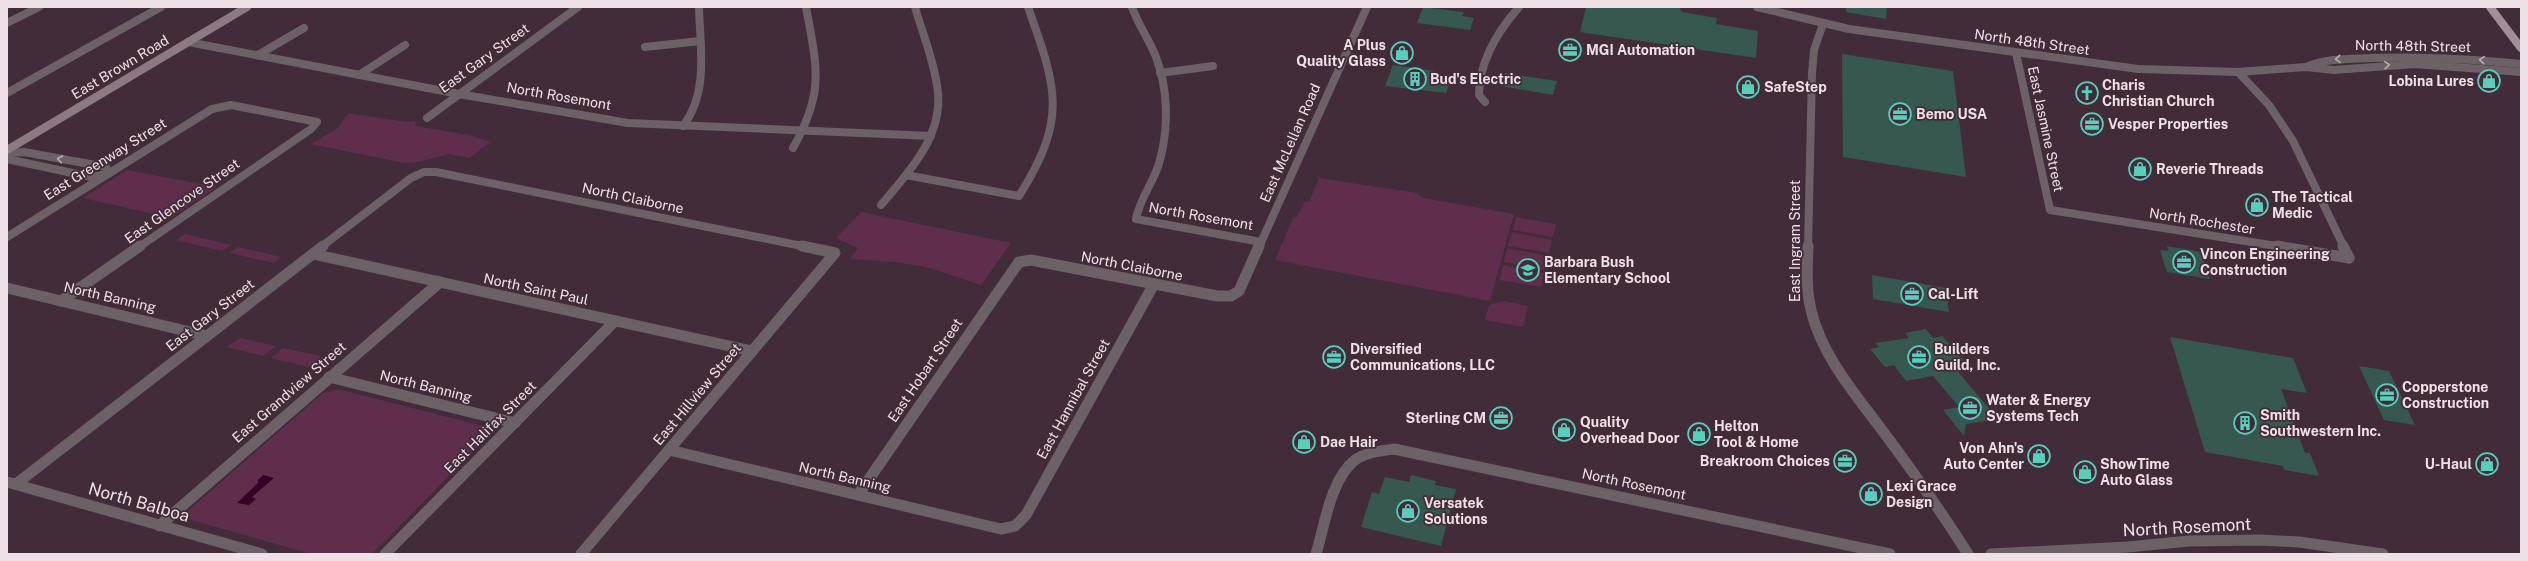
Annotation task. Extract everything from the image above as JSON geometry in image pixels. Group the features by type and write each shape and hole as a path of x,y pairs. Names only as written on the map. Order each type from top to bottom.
{"main road":[{"name":"East Brown Road","path":"7,151 247,7"},
{"path":"2490,7 2521,48"}],"street":[{"path":"7,23 39,7"},
{"path":"7,93 161,7"},
{"name":"East Gary Street","path":"427,118 578,7"},
{"path":"683,126 693,112 700,95 699,7"},
{"path":"794,148 813,106 817,79 806,7"},
{"path":"881,205 906,175 930,136 935,120 938,93 915,7"},
{"path":"906,175 1020,196 1048,145 1052,127 1055,99 1050,71 1028,7"},
{"path":"1132,7 1155,56 1160,72 1213,66"},
{"name":"East McLellan Road","path":"1239,291 1367,7"},
{"path":"1485,102 1479,95 1479,87 1492,45 1500,29 1519,7"},
{"name":"North 48th Street","path":"1756,7 1823,24 2016,53 2138,69 2238,72 2306,67 2334,70 2422,64 2521,72"},
{"name":"East Ingram Street","path":"1823,24 1814,50 1812,73 1807,289 1809,312 1819,339 1834,366 1940,509 1968,554"},
{"path":"258,55 304,28"},
{"path":"645,47 700,41"},
{"name":"North Rosemont","path":"188,42 604,120 683,126 930,136"},
{"path":"360,75 405,45"},
{"name":"East Jasmine Street","path":"2016,53 2050,210"},
{"name":"North 48th Street","path":"2306,67 2320,61 2380,57 2450,58 2521,64"},
{"name":"North Rosemont","path":"1160,72 1165,94 1165,141 1160,163 1137,209 1136,219 1261,242"},
{"name":"North Rochester","path":"2050,210 2349,258 2293,141 2269,105 2238,72"},
{"path":"7,84 18,87"},
{"name":"East Glencove Street","path":"61,301 311,129 317,122 237,106 220,106"},
{"name":"East Greenway Street","path":"7,237 220,106"},
{"path":"7,151 24,152 106,167 108,174 91,177 9,161 7,159"},
{"name":"East Gary Street","path":"12,483 412,178 424,172"},
{"name":"North Claiborne","path":"424,172 436,172 835,253"},
{"name":"East Hillview Street","path":"581,554 835,253"},
{"name":"North Saint Paul","path":"313,254 752,351"},
{"name":"North Claiborne","path":"1019,262 1031,260 1217,296 1231,296 1239,291"},
{"name":"East Hobart Street","path":"858,496 1008,274 1019,262"},
{"name":"East Grandview Street","path":"159,526 440,282"},
{"name":"East Hannibal Street","path":"1015,526 1026,515 1154,284"},
{"name":"North Banning","path":"7,288 206,336"},
{"name":"East Halifax Street","path":"385,554 615,321"},
{"name":"North Banning","path":"329,377 515,423"},
{"name":"North Rosemont","path":"1316,554 1342,474 1355,460 1371,453 1394,449 1890,554"},
{"name":"North Banning","path":"669,450 1001,529 1015,526"},
{"name":"North Balboa","path":"12,483 243,552 262,554"},
{"name":"North Rosemont","path":"1991,554 2128,547 2189,541 2261,540 2306,543 2383,554"}],"shaded area":[{"path":"348,113 407,122 415,121 416,126 473,136 491,142 469,158 449,154 419,162 404,163 311,144 338,128"},
{"path":"127,170 216,187 171,218 83,198"},
{"path":"1319,178 1417,193 1423,198 1514,214 1490,301 1275,260 1293,218 1297,217 1303,203 1310,200"},
{"path":"861,212 1011,243 981,285 930,268 896,262 850,259 858,248 836,238"},
{"path":"1516,217 1556,224 1553,237 1513,230"},
{"path":"1512,232 1552,240 1549,253 1508,246"},
{"path":"185,234 231,245 222,251 176,240"},
{"path":"238,247 281,257 274,263 229,253"},
{"path":"1507,248 1548,256 1545,270 1504,262"},
{"path":"1503,265 1544,273 1541,287 1499,280"},
{"path":"1505,301 1528,306 1523,327 1485,320 1489,305"},
{"path":"240,338 276,346 263,356 227,347"},
{"path":"283,348 321,356 309,367 271,358"},
{"path":"338,389 487,427 488,436 372,554 311,554 188,519 188,511 323,393"},
{"path":"263,475 274,478 252,497 256,499 249,505 237,503 259,482 257,481"}],"building":[{"path":"1423,7 1464,12 1462,16 1474,18 1470,30 1417,23"},
{"path":"1586,7 1679,7 1682,12 1717,18 1716,24 1758,31 1756,58 1580,32"},
{"path":"1846,7 1887,7 1886,19 1846,12"},
{"name":"Bemo USA","path":"1842,54 1953,71 1966,177 1843,157"},
{"name":"Bud's Electric","path":"1393,65 1435,71 1433,78 1451,80 1446,93 1385,86"},
{"path":"1505,73 1557,81 1553,95 1501,86"},
{"name":"Vincon Engineering Construction","path":"2167,246 2201,252 2210,279 2167,272 2160,250 2169,251"},
{"name":"Cal-Lift","path":"1872,275 1946,288 1949,312 1873,299"},
{"name":"Builders Guild, Inc.","path":"1926,329 1933,338 1942,336 1969,366 1959,368 1963,371 1958,372 1998,419 1966,424 1964,436 1943,410 1959,407 1933,376 1906,381 1894,365 1885,367 1870,349 1879,347 1875,343 1909,338 1905,333"},
{"name":"Smith Southwestern Inc.","path":"2170,337 2293,358 2307,393 2281,389 2305,453 2310,453 2319,476 2284,470 2283,466 2205,452"},
{"name":"Copperstone Construction","path":"2359,366 2389,371 2415,425 2384,420"},
{"name":"Versatek Solutions","path":"1411,475 1436,481 1435,485 1456,489 1441,546 1361,527 1372,492 1379,494 1385,477 1409,482"}],"place":[{"name":"MGI Automation","path":"1570,50"},
{"name":"A Plus Quality Glass","path":"1402,53"},
{"name":"Bud's Electric","path":"1415,79"},
{"name":"Lobina Lures","path":"2489,81"},
{"name":"SafeStep","path":"1748,87"},
{"name":"Charis Christian Church","path":"2087,93"},
{"name":"Bemo USA","path":"1900,114"},
{"name":"Vesper Properties","path":"2092,124"},
{"name":"Reverie Threads","path":"2140,169"},
{"name":"The Tactical Medic","path":"2257,205"},
{"name":"Vincon Engineering Construction","path":"2184,262"},
{"name":"Barbara Bush Elementary School","path":"1528,270"},
{"name":"Cal-Lift","path":"1912,294"},
{"name":"Diversified Communications, LLC","path":"1334,357"},
{"name":"Builders Guild, Inc.","path":"1919,357"},
{"name":"Copperstone Construction","path":"2387,395"},
{"name":"Water & Energy Systems Tech","path":"1970,408"},
{"name":"Sterling CM","path":"1501,418"},
{"name":"Smith Southwestern Inc.","path":"2245,423"},
{"name":"Quality Overhead Door","path":"1564,430"},
{"name":"Helton Tool & Home","path":"1699,434"},
{"name":"Dae Hair","path":"1304,442"},
{"name":"Von Ahn's Auto Center","path":"2039,456"},
{"name":"Breakroom Choices","path":"1845,461"},
{"name":"U-Haul","path":"2487,464"},
{"name":"ShowTime Auto Glass","path":"2085,472"},
{"name":"Lexi Grace Design","path":"1871,494"},
{"name":"Versatek Solutions","path":"1408,511"}]}
